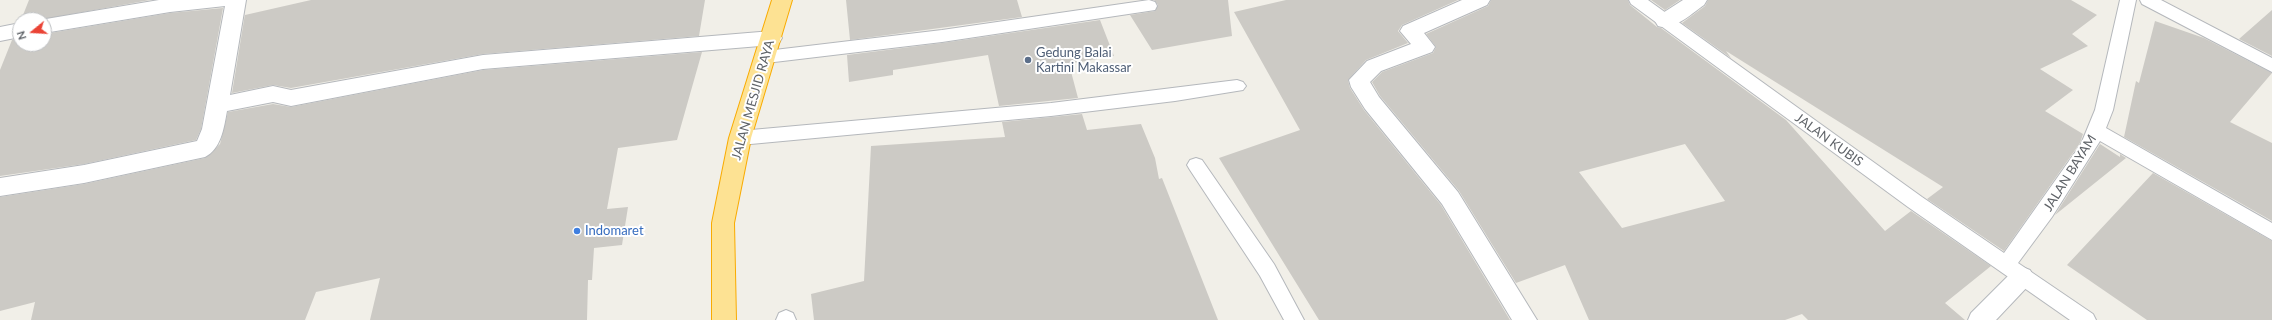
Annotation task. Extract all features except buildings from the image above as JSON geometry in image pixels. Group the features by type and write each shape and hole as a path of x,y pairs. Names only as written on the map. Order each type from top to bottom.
{"highway":[{"name":"JALAN MESJID RAYA","path":"724,320 723,223 740,138 769,48 782,0"}],"street":[{"path":"52,25 170,5 221,0"},
{"path":"0,187 84,174 197,151 205,148 210,138 218,105 236,0"},
{"path":"1480,0 1410,31 1425,47 1374,66 1359,80 1361,87 1372,103 1450,198 1525,320"},
{"path":"1665,21 1696,0"},
{"path":"0,34 12,32"},
{"path":"218,105 273,94 291,98 483,62 769,48"},
{"name":"JALAN BAYAM","path":"1980,320 2013,272"}],"lane":[{"name":"JALAN KUBIS","path":"1637,0 2013,272 2086,320"},
{"name":"JALAN BAYAM","path":"2013,272 2050,206 2089,147 2097,130 2104,110 2128,0"},
{"path":"2148,0 2272,66"},
{"path":"769,48 942,36 1149,6"},
{"path":"740,138 969,119 1133,101 1237,86"},
{"path":"2097,130 2272,232"},
{"path":"1196,165 1267,270 1294,320"}],"place":[{"name":"Gedung Balai Kartini Makassar","path":"1028,60"},
{"name":"Indomaret","path":"577,231"}]}
